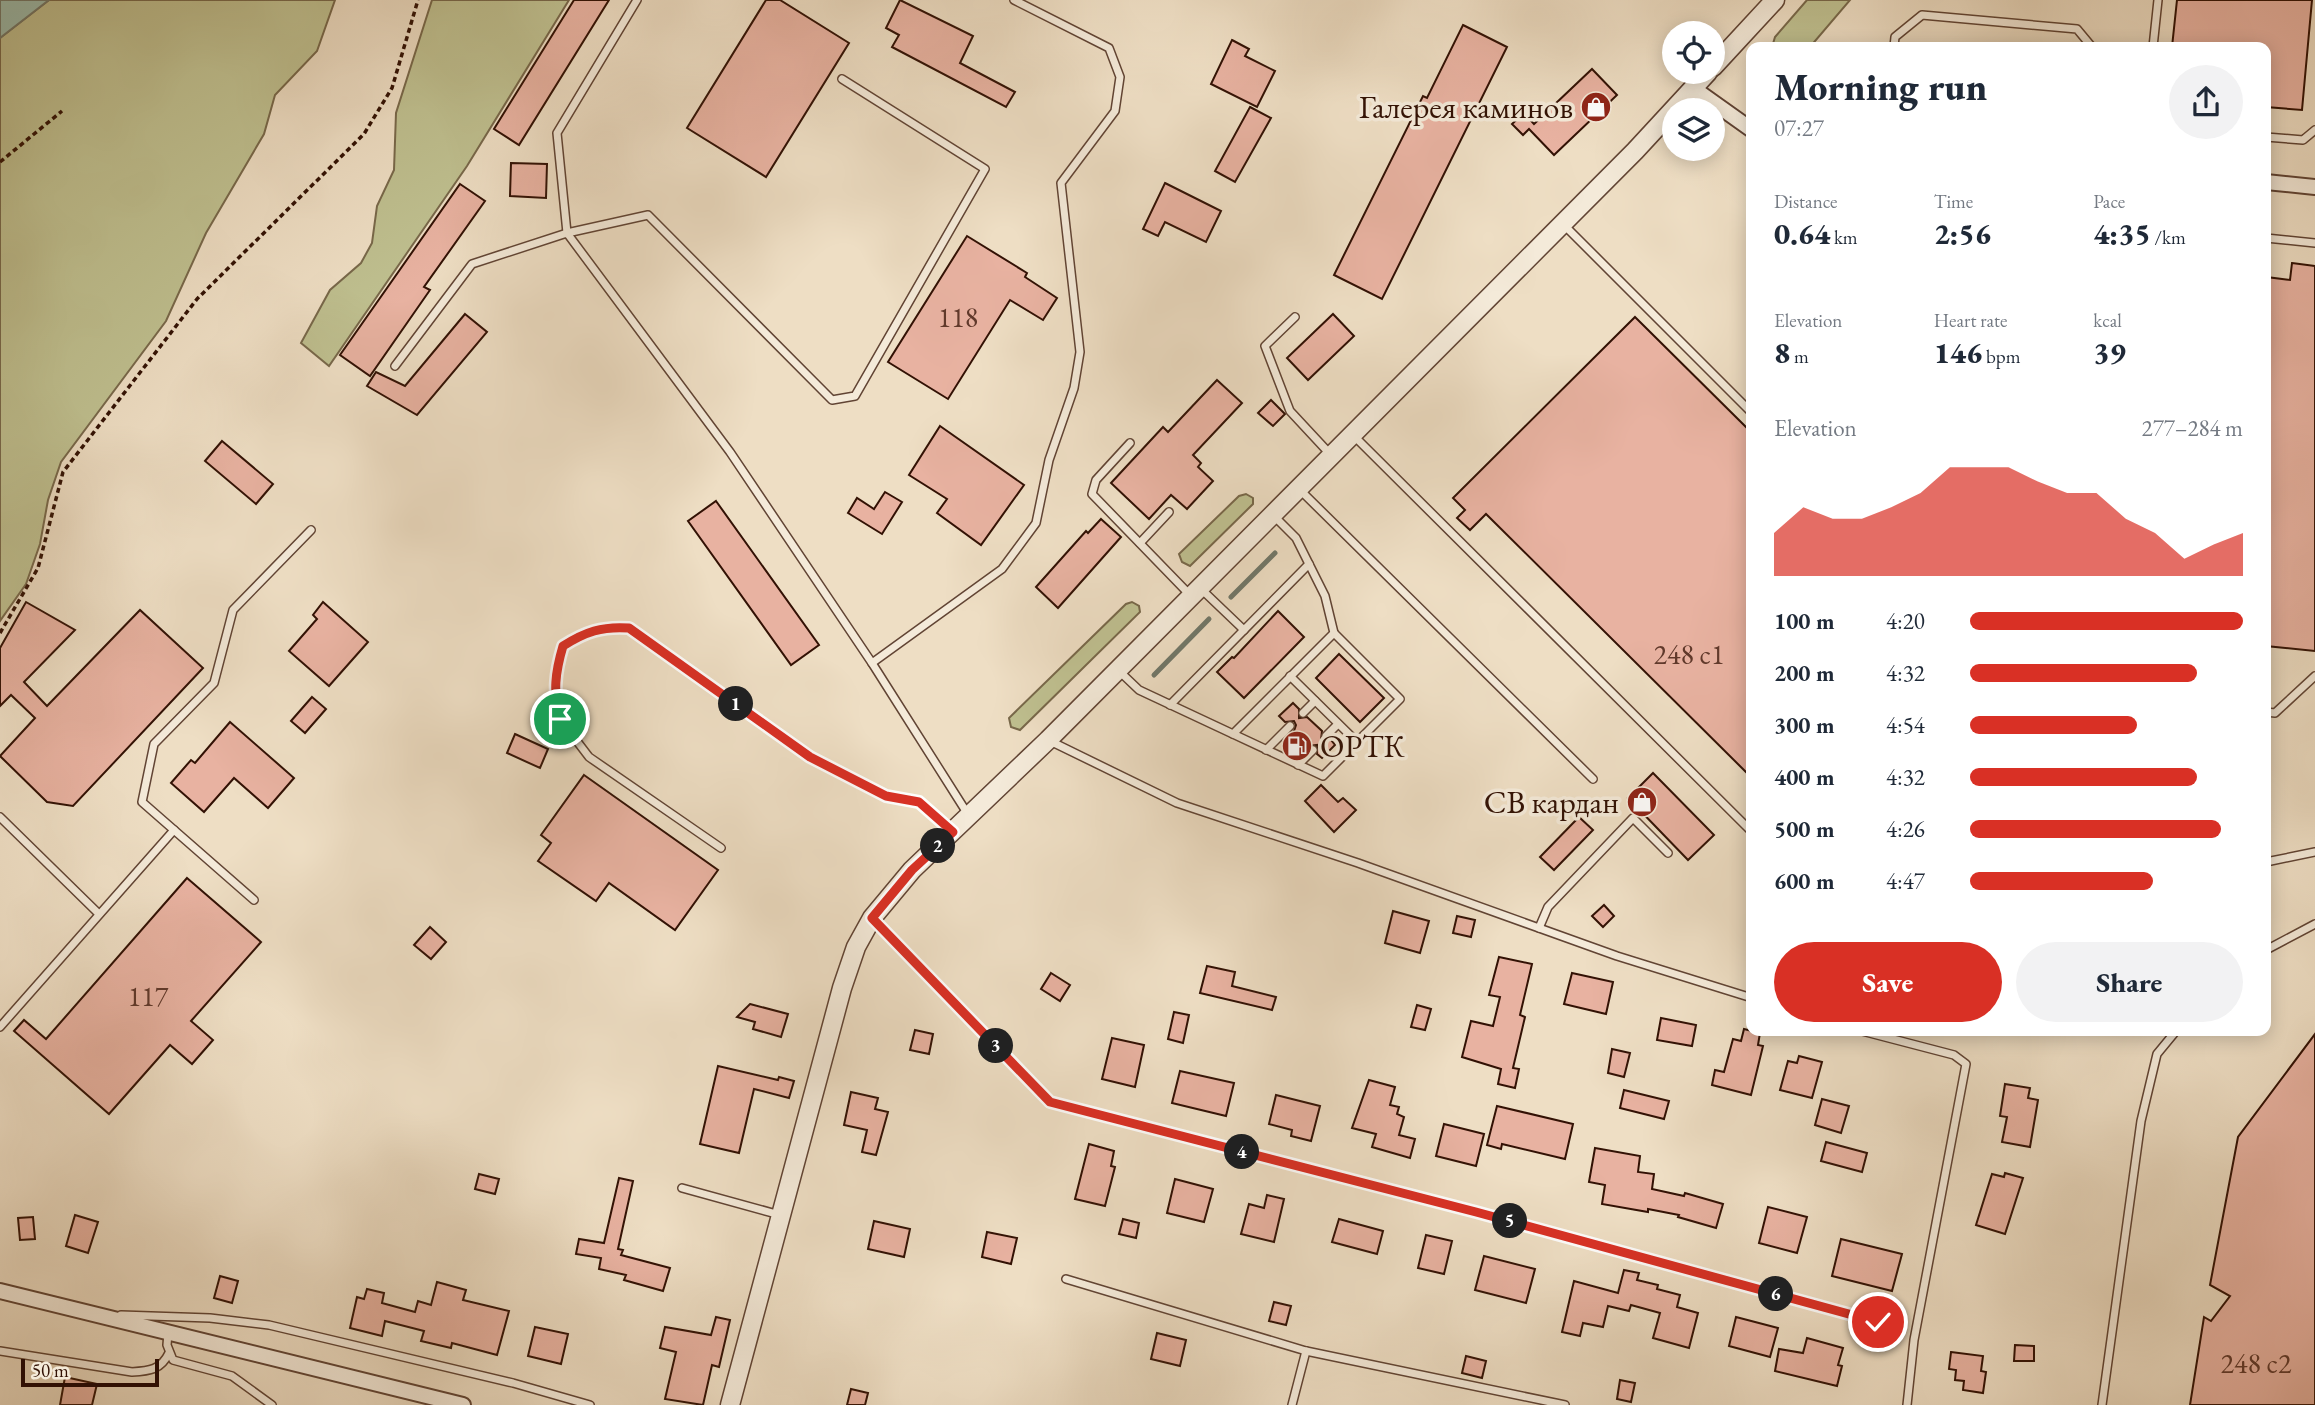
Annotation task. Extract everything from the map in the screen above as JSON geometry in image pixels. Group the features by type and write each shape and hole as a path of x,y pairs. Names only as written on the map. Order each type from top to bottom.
{"street":[{"path":"1725,54 1775,0"},
{"path":"730,1405 842,988 856,947 872,918 912,870 1048,740 1697,84"},
{"path":"1693,88 1746,126"},
{"path":"2271,183 2315,187"},
{"path":"0,1291 463,1405"}],"lane":[{"path":"637,0 557,133 567,233 730,452 872,663 969,817"},
{"path":"872,663 1002,569 1036,523 1049,460 1074,388 1080,352 1061,183 1115,111 1120,77 1109,48 1014,0"},
{"path":"2154,42 2158,0"},
{"path":"1894,42 1895,37 1922,15 2077,29 2088,42"},
{"path":"395,366 472,264 567,233 648,215 832,400 855,396 985,169 842,79"},
{"path":"2271,137 2303,140 2315,130"},
{"path":"1562,223 1746,407"},
{"path":"2271,239 2315,243"},
{"path":"1295,317 1265,346 1290,411 1331,454"},
{"path":"1352,434 1746,826"},
{"path":"1130,443 1096,480 1092,494 1140,543 1244,631"},
{"path":"1298,487 1593,779"},
{"path":"1140,543 1170,512"},
{"path":"1117,669 1139,690 1323,776 1400,699 1334,633 1325,596 1296,538 1272,514"},
{"path":"254,900 142,802 154,744 214,683 233,610 312,530"},
{"path":"1170,705 1309,564"},
{"path":"721,848 589,757 560,719 554,697 556,671 563,646 585,632 609,626 629,628 810,757 886,796 919,802 953,832"},
{"path":"1233,734 1334,633"},
{"path":"1290,676 1357,742"},
{"path":"2271,712 2276,713 2315,676"},
{"path":"1303,713 1315,701"},
{"path":"1326,736 1338,724"},
{"path":"1266,750 1290,726"},
{"path":"1048,740 1177,803 1746,997"},
{"path":"1298,765 1313,750"},
{"path":"0,817 99,914"},
{"path":"1539,928 1548,907 1633,818 1668,853"},
{"path":"0,1027 174,830"},
{"path":"2271,861 2315,852"},
{"path":"872,918 1050,1102 1476,1212 1878,1322"},
{"path":"2271,947 2315,924"},
{"path":"1880,1036 1954,1055 1966,1064 1915,1332 1907,1405"},
{"path":"2102,1405 2141,1121 2157,1054 2172,1036"},
{"path":"682,1188 780,1215"},
{"path":"1066,1279 1306,1351 1565,1405"},
{"path":"98,1315 210,1318 269,1325 513,1383 590,1405"},
{"path":"168,1332 169,1353 173,1360 232,1376 272,1405"},
{"path":"0,1351 131,1372 150,1371 164,1364 169,1353"},
{"path":"1292,1405 1306,1351"}],"path":[{"path":"0,633 38,568 63,472 197,299 365,134 392,88 418,0"},
{"path":"0,162 62,111"},
{"path":"1878,1322 1915,1332"}],"green space":[{"path":"49,0 335,0 317,51 275,95 264,134 206,233 166,321 61,462 48,500 40,544 26,584 0,621 0,38"},
{"path":"432,0 569,0 467,166 329,366 301,343 330,290 361,263 372,243 377,206 394,170 396,113"},
{"path":"1807,0 1850,0 1814,42 1774,42"},
{"path":"1246,494 1253,498 1253,504 1190,566 1182,562 1179,554 1239,496"},
{"path":"1132,602 1139,606 1140,612 1020,730 1011,727 1009,718 1126,604"}],"shaded area":[{"path":"0,0 49,0 0,38"}],"building":[{"path":"574,0 609,0 519,145 494,129"},
{"path":"766,0 780,0 849,43 766,177 687,128"},
{"path":"900,0 973,36 960,63 1015,92 1006,107 892,47 899,35 886,28"},
{"path":"2177,0 2312,0 2302,110 2271,107 2271,42 2173,42"},
{"path":"1463,25 1507,47 1382,299 1334,275 1423,96 1427,98"},
{"path":"1232,40 1249,49 1245,56 1275,71 1257,107 1211,84"},
{"path":"1592,69 1617,95 1554,155 1529,129 1523,135 1512,124 1524,113 1534,124"},
{"path":"1250,107 1271,118 1235,182 1215,171"},
{"path":"511,163 547,164 546,198 510,196"},
{"path":"1165,183 1221,211 1206,242 1165,222 1158,236 1143,229"},
{"path":"460,184 485,201 424,287 430,290 370,376 340,355"},
{"path":"967,236 1027,273 1025,277 1057,298 1043,320 1010,300 948,399 888,362"},
{"path":"2292,263 2315,266 2315,651 2271,647 2271,278 2290,280"},
{"path":"465,314 487,332 417,415 367,386 376,372 405,386"},
{"path":"1333,314 1354,336 1308,380 1287,358"},
{"path":"1635,317 1746,427 1746,772 1486,514 1470,530 1457,518 1465,510 1453,498"},
{"path":"1217,380 1242,403 1193,455 1201,463 1198,467 1213,481 1187,509 1171,495 1149,519 1111,483 1163,427 1168,432"},
{"path":"1271,400 1285,414 1273,426 1258,413"},
{"path":"940,426 1024,485 981,545 937,513 947,499 909,475"},
{"path":"222,441 273,484 256,504 205,461"},
{"path":"885,492 902,502 882,534 848,513 857,498 874,509"},
{"path":"716,501 819,645 791,665 688,521"},
{"path":"1101,519 1121,537 1058,608 1036,587 1086,531 1088,533"},
{"path":"26,602 75,630 24,682 47,706 140,610 203,668 73,806 47,802 0,756 35,718 11,695 0,706 0,648"},
{"path":"323,602 368,642 329,686 289,651 317,619 313,615"},
{"path":"1278,611 1304,637 1244,698 1217,672 1234,658"},
{"path":"1339,654 1384,698 1360,722 1316,678"},
{"path":"312,697 326,709 305,733 291,721"},
{"path":"1293,703 1299,709 1299,718 1307,717 1322,731 1321,740 1331,740 1335,745 1322,758 1317,754 1317,745 1309,746 1294,731 1294,721 1285,722 1279,716"},
{"path":"230,722 294,778 268,808 234,778 204,812 171,783 191,760 195,763"},
{"path":"515,734 548,749 540,768 507,753"},
{"path":"1653,773 1714,835 1688,860 1628,798"},
{"path":"584,775 718,870 675,930 609,883 596,901 538,861 551,843 541,835"},
{"path":"1321,785 1338,802 1343,798 1356,810 1334,832 1305,801"},
{"path":"1579,817 1593,830 1554,870 1540,857"},
{"path":"187,878 261,942 191,1021 213,1040 192,1064 170,1045 109,1114 14,1031 24,1020 46,1039"},
{"path":"1604,905 1614,916 1603,927 1592,916"},
{"path":"1393,911 1429,921 1420,953 1385,943"},
{"path":"1457,916 1475,920 1471,937 1453,933"},
{"path":"430,927 446,942 431,959 414,945"},
{"path":"1499,957 1532,964 1520,1015 1525,1017 1513,1068 1519,1069 1515,1088 1498,1084 1501,1069 1462,1057 1471,1021 1493,1026 1500,997 1489,995"},
{"path":"1207,966 1235,972 1232,986 1276,997 1272,1010 1200,993"},
{"path":"1051,973 1070,985 1060,1001 1041,989"},
{"path":"1572,973 1613,982 1606,1014 1564,1004"},
{"path":"750,1004 788,1014 781,1037 753,1029 755,1022 737,1017"},
{"path":"1417,1005 1431,1009 1425,1030 1411,1027"},
{"path":"1174,1012 1189,1015 1183,1043 1168,1039"},
{"path":"1661,1018 1696,1025 1692,1046 1657,1040"},
{"path":"1744,1029 1746,1036 1760,1036 1758,1045 1763,1046 1751,1095 1712,1085 1715,1070 1724,1072 1733,1039 1741,1041"},
{"path":"915,1030 933,1034 929,1054 910,1050"},
{"path":"2315,1034 2315,1405 2190,1405 2204,1317 2211,1321 2230,1296 2210,1285 2238,1137"},
{"path":"1112,1038 1144,1045 1135,1087 1102,1079"},
{"path":"1612,1049 1630,1053 1624,1077 1608,1073"},
{"path":"1799,1056 1822,1062 1812,1098 1780,1090 1788,1061 1797,1063"},
{"path":"718,1066 778,1080 779,1077 794,1081 789,1098 754,1089 739,1153 700,1144"},
{"path":"1180,1071 1234,1083 1226,1116 1172,1103"},
{"path":"1369,1080 1395,1087 1390,1105 1399,1107 1397,1114 1404,1117 1399,1135 1415,1139 1410,1158 1372,1147 1376,1134 1352,1128"},
{"path":"2005,1084 2030,1088 2028,1098 2038,1100 2030,1147 2002,1142 2007,1117 2000,1116"},
{"path":"1624,1090 1669,1101 1664,1119 1620,1108"},
{"path":"851,1092 878,1098 875,1109 888,1112 876,1155 862,1152 867,1130 844,1125"},
{"path":"1276,1095 1320,1106 1311,1141 1291,1136 1292,1130 1269,1124"},
{"path":"1822,1099 1849,1106 1841,1133 1815,1125"},
{"path":"1497,1106 1573,1124 1565,1159 1502,1144 1501,1149 1487,1145"},
{"path":"1444,1124 1484,1134 1476,1166 1436,1156"},
{"path":"1826,1142 1867,1153 1862,1172 1821,1161"},
{"path":"1089,1144 1114,1151 1111,1166 1115,1167 1105,1206 1075,1199"},
{"path":"1595,1148 1640,1156 1638,1172 1654,1174 1652,1189 1684,1196 1685,1193 1723,1204 1716,1228 1678,1217 1679,1215 1602,1204 1605,1185 1589,1182"},
{"path":"2005,1173 2023,1178 2005,1234 1976,1225 1992,1174 2004,1177"},
{"path":"479,1174 499,1179 495,1194 475,1189"},
{"path":"619,1178 633,1181 618,1249 623,1250 621,1255 670,1268 663,1291 624,1280 626,1275 599,1269 601,1258 576,1254 579,1239 604,1243"},
{"path":"1175,1179 1213,1189 1204,1222 1167,1213"},
{"path":"1267,1195 1284,1199 1274,1242 1241,1234 1249,1204 1264,1208"},
{"path":"1768,1207 1807,1217 1797,1253 1759,1243"},
{"path":"75,1215 98,1222 88,1253 66,1246"},
{"path":"33,1217 35,1239 20,1240 18,1218"},
{"path":"1123,1219 1139,1223 1136,1238 1119,1234"},
{"path":"1339,1219 1383,1231 1377,1254 1332,1242"},
{"path":"874,1221 910,1229 904,1257 868,1249"},
{"path":"987,1232 1017,1238 1011,1264 982,1257"},
{"path":"1426,1235 1452,1241 1444,1274 1418,1268"},
{"path":"1841,1239 1902,1254 1892,1291 1832,1276"},
{"path":"1484,1256 1535,1269 1526,1303 1475,1290"},
{"path":"1624,1270 1639,1273 1637,1280 1658,1285 1657,1289 1680,1295 1677,1307 1698,1313 1689,1348 1653,1338 1660,1313 1631,1305 1629,1311 1608,1306 1603,1327 1583,1323 1580,1336 1562,1332 1574,1281 1618,1293"},
{"path":"220,1276 238,1281 232,1303 214,1298"},
{"path":"437,1282 466,1290 463,1300 509,1311 497,1355 452,1343 451,1348 421,1341 424,1331 385,1321 382,1336 350,1328 357,1297 364,1299 367,1289 384,1293 382,1303 415,1312 418,1301 431,1305"},
{"path":"1274,1302 1291,1306 1286,1325 1269,1321"},
{"path":"716,1317 730,1320 719,1367 712,1365 703,1405 665,1399 676,1352 660,1348 665,1327 711,1335"},
{"path":"1736,1317 1778,1328 1770,1357 1729,1346"},
{"path":"535,1327 568,1334 561,1364 528,1356"},
{"path":"1157,1333 1186,1340 1180,1366 1151,1359"},
{"path":"1807,1338 1843,1348 1838,1365 1842,1366 1837,1386 1775,1371 1779,1349 1803,1353"},
{"path":"2015,1345 2034,1346 2034,1361 2014,1361"},
{"path":"1951,1352 1983,1356 1981,1371 1986,1372 1983,1393 1963,1390 1964,1381 1955,1380 1956,1370 1949,1369"},
{"path":"1466,1356 1486,1361 1482,1378 1462,1373"},
{"path":"65,1377 97,1384 92,1405 60,1405"},
{"path":"1620,1380 1635,1383 1631,1402 1617,1399"},
{"path":"851,1389 868,1393 865,1405 847,1405"}],"waterway":[{"path":"1231,597 1275,553"},
{"path":"1154,675 1209,619"}],"place":[{"name":"Галерея каминов","path":"1596,107"},
{"name":"ОРТК","path":"1297,746"},
{"name":"СВ кардан","path":"1642,802"}],"route":[{"path":"560,719 554,697 556,671 563,646 585,632 609,626 629,628 810,757 886,796 919,802 953,832 912,870 872,918 1050,1102 1476,1212 1878,1322"}]}
